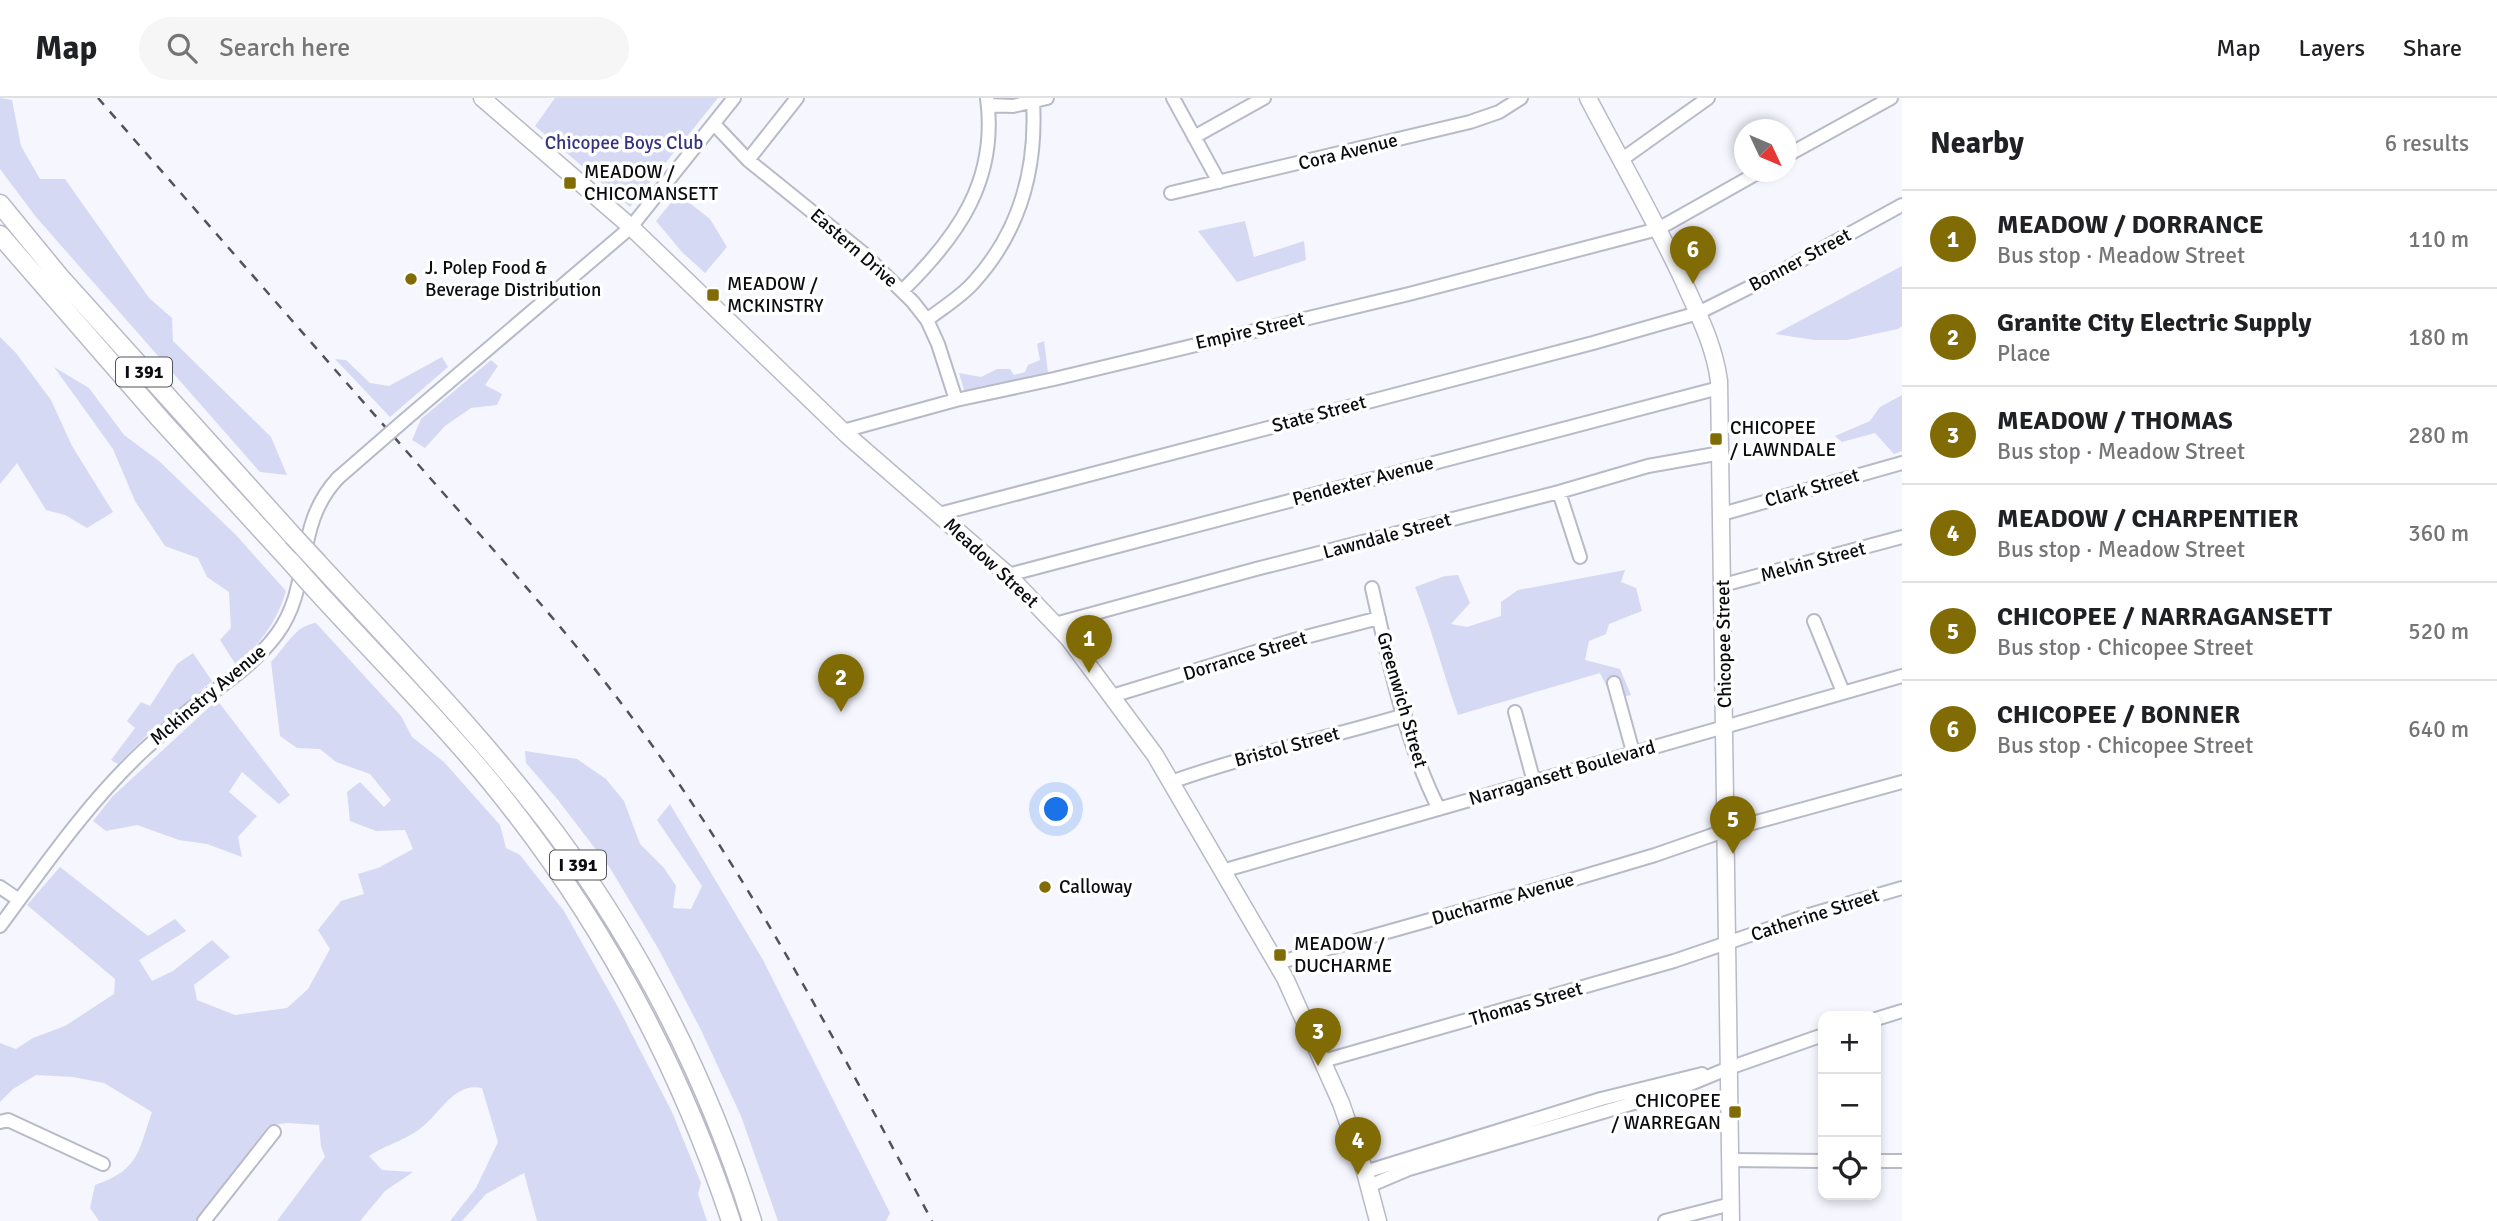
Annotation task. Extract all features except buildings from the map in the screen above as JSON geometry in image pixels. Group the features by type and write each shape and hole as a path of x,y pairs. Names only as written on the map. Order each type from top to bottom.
{"highway":[{"name":"I 391","path":"0,204 123,348 496,759 556,834 596,891 636,956 684,1048 727,1147 752,1221"},
{"name":"I 391","path":"0,235 161,420 491,782 560,874 604,940 656,1036 694,1119 731,1221"}],"main road":[{"name":"Meadow Street","path":"483,98 631,227 843,431 1008,575 1069,639 1171,782 1277,963 1323,1061 1367,1179 1378,1221"},
{"name":"Chicopee Street","path":"1588,98 1658,229 1698,313 1714,352 1719,388 1731,1221"}],"street":[{"path":"631,227 734,98"},
{"path":"748,160 797,98"},
{"path":"903,290 949,241 970,208 985,159 988,102 1013,106 1047,98"},
{"path":"1173,98 1219,182"},
{"path":"1194,137 1264,98"},
{"name":"Cora Avenue","path":"1171,193 1470,122 1499,112 1521,98"},
{"path":"1797,150 1891,98"},
{"path":"1621,160 1701,100"},
{"path":"927,320 973,284 1003,241 1015,218 1031,170 1033,101"},
{"name":"Eastern Drive","path":"714,124 748,160 849,241 903,290 927,320 946,365 956,400"},
{"name":"Empire Street","path":"843,431 956,400 1409,294 1658,229 1741,182"},
{"name":"Bonner Street","path":"1698,313 1902,205"},
{"name":"Mckinstry Avenue","path":"0,926 87,812 127,766 182,716 249,666 278,632 296,595 308,532 315,511 338,478 631,227"},
{"name":"State Street","path":"939,514 1593,343 1698,313"},
{"name":"Pendexter Avenue","path":"1008,575 1719,388"},
{"name":"Lawndale Street","path":"1055,624 1648,467 1721,453"},
{"name":"Clark Street","path":"1722,514 1902,463"},
{"path":"1559,492 1580,557"},
{"name":"Melvin Street","path":"1723,586 1902,537"},
{"name":"Greenwich Street","path":"1372,588 1426,785 1439,809"},
{"name":"Dorrance Street","path":"1112,696 1294,640 1379,618"},
{"path":"1814,621 1843,692"},
{"name":"Narragansett Boulevard","path":"1222,871 1902,676"},
{"path":"1614,683 1633,752"},
{"path":"1515,712 1534,782"},
{"name":"Bristol Street","path":"1171,782 1220,765 1405,715"},
{"name":"Ducharme Avenue","path":"1277,963 1575,880 1727,830 1902,782"},
{"path":"0,887 19,900"},
{"name":"Catherine Street","path":"1727,943 1809,915 1902,888"},
{"name":"Thomas Street","path":"1323,1061 1611,980 1727,943"},
{"path":"1881,1017 1902,1011"},
{"path":"1367,1179 1469,1144 1729,1068 1818,1037"},
{"path":"0,1122 8,1120 103,1164"},
{"path":"204,1221 274,1132"},
{"path":"1730,1160 1818,1161"},
{"path":"1881,1161 1902,1161"},
{"path":"1665,1221 1731,1204"}],"green space":[{"path":"0,98 12,100 21,146 40,179 65,179 149,298 172,318 173,341 271,437 287,475 260,472 36,217 0,169"},
{"name":"Chicopee Boys Club","path":"555,98 718,98 630,207 535,126"},
{"path":"678,194 710,219 727,247 705,273 682,252 656,221"},
{"path":"1245,221 1254,257 1304,241 1306,260 1237,282 1198,231"},
{"path":"1902,266 1902,326 1898,329 1847,340 1815,340 1775,334"},
{"path":"0,337 16,353 51,400 72,446 113,512 87,528 65,515 46,510 17,463 0,484"},
{"path":"1044,341 1048,373 965,393 959,373 981,377 997,369 1010,369 1014,375 1025,372 1028,365 1040,360 1037,344"},
{"path":"442,357 448,367 390,417 335,359 346,360 370,383 389,386"},
{"path":"491,360 498,366 485,385 502,394 497,405 471,408 445,426 425,448 412,440 421,419"},
{"path":"54,367 89,388 124,435 159,461 236,535 286,591 267,632 236,665 220,640 231,628 229,592 207,577 198,558 165,546 135,501 113,449"},
{"path":"1902,395 1902,451 1894,454 1875,433 1842,442 1835,436 1870,421 1880,407"},
{"path":"1625,570 1621,582 1636,588 1642,611 1609,624 1606,634 1589,641 1585,660 1620,669 1631,695 1613,699 1600,673 1458,715 1415,587 1445,576 1458,575 1470,603 1451,624 1467,627 1501,616 1501,602 1518,590"},
{"path":"316,623 401,716 412,737 444,762 500,825 506,848 520,855 564,911 672,1112 701,1183 698,1194 707,1221 537,1221 524,1173 486,1194 462,1221 450,1221 476,1188 498,1142 482,1088 471,1088 454,1095 417,1131 369,1156 382,1170 413,1172 385,1191 360,1221 277,1221 325,1157 319,1125 286,1123 268,1126 196,1221 99,1221 90,1208 95,1185 129,1166 139,1149 152,1112 104,1083 73,1077 36,1075 13,1089 0,1102 0,1043 16,1049 33,1038 65,1026 114,994 115,979 27,905 60,867 148,936 175,919 186,931 139,960 152,981 173,971 212,940 230,957 194,985 197,1000 235,1015 287,1008 308,989 330,949 318,930 341,901 364,894 358,874 378,868 413,849 405,830 376,831 350,821 347,792 360,782 384,807 391,800 370,774 336,762 320,749 297,748 280,736 271,662 296,633"},
{"path":"193,653 212,681 145,737 118,764 111,760 135,728 127,721 141,702 150,706 177,664"},
{"path":"217,700 290,795 279,804 242,772 229,792 257,816 238,837 242,857 207,844 179,840 137,825 106,831 93,821 112,797"},
{"path":"525,751 577,759 606,779 624,801 640,844 664,868 676,886 673,908 691,909 702,886 657,820 670,804 763,960 890,1213 886,1221 778,1221 741,1116 701,1030 659,950 610,868 526,763"}],"railway":[{"path":"98,98 539,602 623,705 689,799 763,916 932,1221"}],"place":[{"name":"MEADOW / CHICOMANSETT","path":"570,183"},
{"name":"J. Polep Food & Beverage Distribution","path":"411,279"},
{"name":"CHICOPEE / BONNER","path":"1693,284"},
{"name":"MEADOW / MCKINSTRY","path":"713,295"},
{"name":"CHICOPEE / LAWNDALE","path":"1716,439"},
{"name":"MEADOW / DORRANCE","path":"1089,673"},
{"name":"Granite City Electric Supply","path":"841,712"},
{"name":"CHICOPEE / NARRAGANSETT","path":"1733,854"},
{"name":"Calloway","path":"1045,887"},
{"name":"MEADOW / DUCHARME","path":"1280,955"},
{"name":"MEADOW / THOMAS","path":"1318,1066"},
{"name":"CHICOPEE / WARREGAN","path":"1735,1112"},
{"name":"MEADOW / CHARPENTIER","path":"1358,1175"}]}
